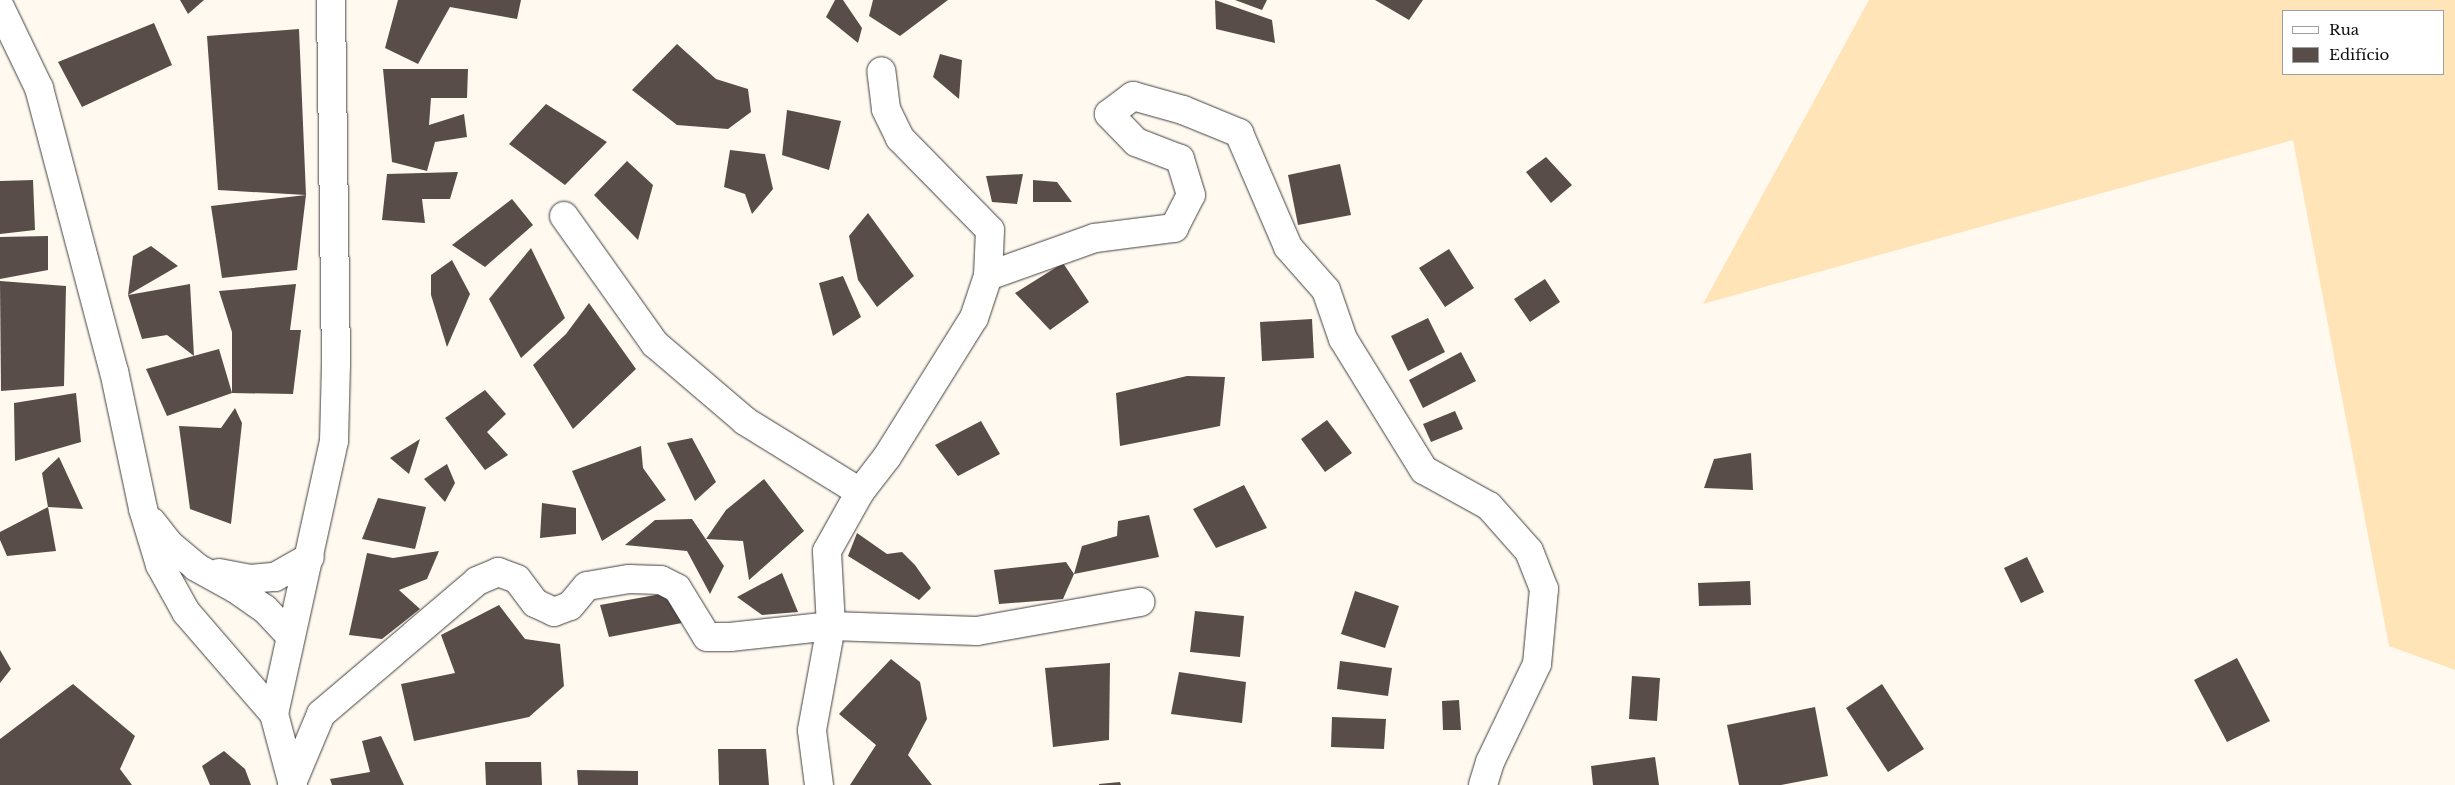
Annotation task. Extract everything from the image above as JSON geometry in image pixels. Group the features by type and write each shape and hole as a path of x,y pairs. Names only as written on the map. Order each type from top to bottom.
{"street":[{"path":"292,784 274,714 334,441 336,362 331,0"},
{"path":"0,7 39,88 114,371 142,509 160,565 186,612 274,714"},
{"path":"819,785 812,730 831,626 827,552 860,492 887,457 974,318 988,276 990,230 900,138 886,109 881,71"},
{"path":"988,276 1095,238 1174,228 1191,196 1180,159 1136,142 1109,114 1133,96 1183,110 1239,133 1288,247 1326,290 1343,339 1424,470 1490,506 1529,551 1544,589 1537,664 1490,762 1482,785"},
{"path":"564,216 655,344 745,421 860,492"},
{"path":"142,509 169,544 196,567 236,589 265,610 290,636"},
{"path":"196,567 250,580 275,577 310,557"},
{"path":"292,784 321,714 477,582 498,572 517,579 535,603 554,612 570,606 587,586 629,579 661,580 677,588 707,637 730,637 831,626 976,631 1140,602"}],"sand":[{"path":"1869,0 2455,0 2455,670 2389,646 2293,140 1703,304"}],"building":[{"path":"180,0 204,0 188,14"},
{"path":"398,0 521,0 517,19 450,7 418,64 385,48"},
{"path":"835,0 843,0 862,28 858,43 826,17"},
{"path":"873,0 948,0 900,36 869,16"},
{"path":"1215,0 1272,20 1275,43 1216,29"},
{"path":"1235,0 1267,0 1262,10"},
{"path":"1375,0 1423,0 1409,20"},
{"path":"154,23 172,65 82,107 58,62"},
{"path":"299,29 306,195 218,190 207,36"},
{"path":"677,44 716,79 748,89 751,112 728,129 677,125 632,90"},
{"path":"940,54 962,60 959,99 933,77"},
{"path":"383,69 468,69 467,98 431,98 429,125 464,114 467,137 435,142 427,171 392,162"},
{"path":"546,104 607,142 565,185 509,144"},
{"path":"787,110 841,121 829,170 782,155"},
{"path":"730,150 765,154 773,189 752,214 745,194 724,187"},
{"path":"1546,157 1572,185 1551,203 1526,172"},
{"path":"627,161 653,185 638,240 594,195"},
{"path":"1340,164 1351,215 1298,225 1288,175"},
{"path":"458,172 450,199 422,199 425,223 382,220 387,174"},
{"path":"1023,174 1017,204 992,202 986,176"},
{"path":"33,180 35,230 0,234 0,181"},
{"path":"1033,180 1057,182 1072,202 1033,202"},
{"path":"306,195 297,270 222,278 211,206"},
{"path":"512,199 533,225 485,267 452,245"},
{"path":"868,213 914,276 877,307 858,280 849,236"},
{"path":"48,236 48,270 0,279 0,237"},
{"path":"151,246 178,266 128,295 133,256"},
{"path":"531,248 565,318 521,358 489,299"},
{"path":"1449,249 1474,288 1445,307 1419,268"},
{"path":"452,260 470,294 447,347 431,295 431,275"},
{"path":"1063,263 1089,302 1050,330 1015,293"},
{"path":"843,276 861,317 833,336 819,283"},
{"path":"1545,279 1560,302 1530,322 1514,299"},
{"path":"0,281 66,286 64,386 1,391"},
{"path":"190,284 194,356 167,335 142,339 128,295"},
{"path":"296,284 290,330 301,330 293,394 232,393 232,332 219,291"},
{"path":"589,303 636,369 573,429 533,365 566,334"},
{"path":"1428,318 1445,352 1408,371 1391,336"},
{"path":"1312,319 1314,358 1262,361 1260,322"},
{"path":"219,349 232,393 167,416 146,369"},
{"path":"1461,352 1476,381 1423,408 1409,380"},
{"path":"1187,376 1225,377 1220,426 1120,446 1116,393"},
{"path":"485,390 506,414 487,432 508,455 485,470 445,418"},
{"path":"76,393 81,442 15,461 14,403"},
{"path":"235,408 242,423 231,524 190,509 179,426 221,428"},
{"path":"1455,411 1463,429 1431,442 1423,424"},
{"path":"1327,420 1352,453 1325,472 1301,439"},
{"path":"981,421 1000,454 958,476 935,445"},
{"path":"692,438 716,482 695,501 667,443"},
{"path":"420,439 409,474 390,458"},
{"path":"641,446 643,468 666,500 602,541 572,471"},
{"path":"1751,453 1753,490 1704,488 1714,459"},
{"path":"59,457 83,509 48,507 42,473"},
{"path":"447,464 455,483 445,502 424,479"},
{"path":"764,479 804,531 749,580 743,541 706,539 726,510"},
{"path":"1244,485 1267,528 1216,548 1193,509"},
{"path":"378,498 426,507 415,549 362,539"},
{"path":"542,503 576,508 576,534 540,538"},
{"path":"48,507 56,551 7,556 0,540 0,532"},
{"path":"1149,515 1159,557 1074,574 1082,546 1117,536 1118,521"},
{"path":"692,519 724,566 710,594 687,551 625,545 655,520"},
{"path":"857,533 887,554 902,552 915,565 931,588 919,600 848,556"},
{"path":"439,551 427,579 399,590 420,609 382,639 349,635 367,553 393,558"},
{"path":"2027,557 2044,592 2021,603 2004,568"},
{"path":"1066,562 1074,574 1063,599 999,604 994,570"},
{"path":"782,573 798,612 762,615 737,597"},
{"path":"1750,581 1751,605 1699,606 1698,583"},
{"path":"1355,591 1399,606 1385,648 1341,634"},
{"path":"672,592 682,623 609,637 600,605"},
{"path":"499,605 525,639 560,644 564,686 529,717 414,741 401,684 455,673 441,635"},
{"path":"1195,611 1244,616 1240,657 1190,652"},
{"path":"0,650 11,669 0,683"},
{"path":"2237,658 2270,721 2227,742 2194,680"},
{"path":"891,659 920,682 927,719 908,755 932,785 850,785 876,745 839,714"},
{"path":"1340,661 1392,668 1388,696 1337,689"},
{"path":"1110,663 1109,740 1053,747 1045,668"},
{"path":"1179,672 1246,682 1242,723 1171,714"},
{"path":"1632,676 1660,678 1657,721 1629,719"},
{"path":"73,684 135,736 120,769 132,785 0,785 0,739"},
{"path":"1882,684 1924,749 1888,772 1846,708"},
{"path":"1459,700 1461,730 1443,730 1442,701"},
{"path":"1815,707 1828,776 1781,785 1739,785 1727,725"},
{"path":"1332,717 1386,719 1384,749 1331,747"},
{"path":"381,736 404,785 332,785 330,779 370,772 362,741"},
{"path":"718,749 766,749 769,785 719,785"},
{"path":"224,751 245,769 251,785 210,785 202,766"},
{"path":"1655,757 1659,785 1593,785 1591,766"},
{"path":"485,762 541,762 542,785 486,785"},
{"path":"577,770 638,771 638,785 578,785"},
{"path":"1120,782 1121,785 1099,785 1099,784"}]}
